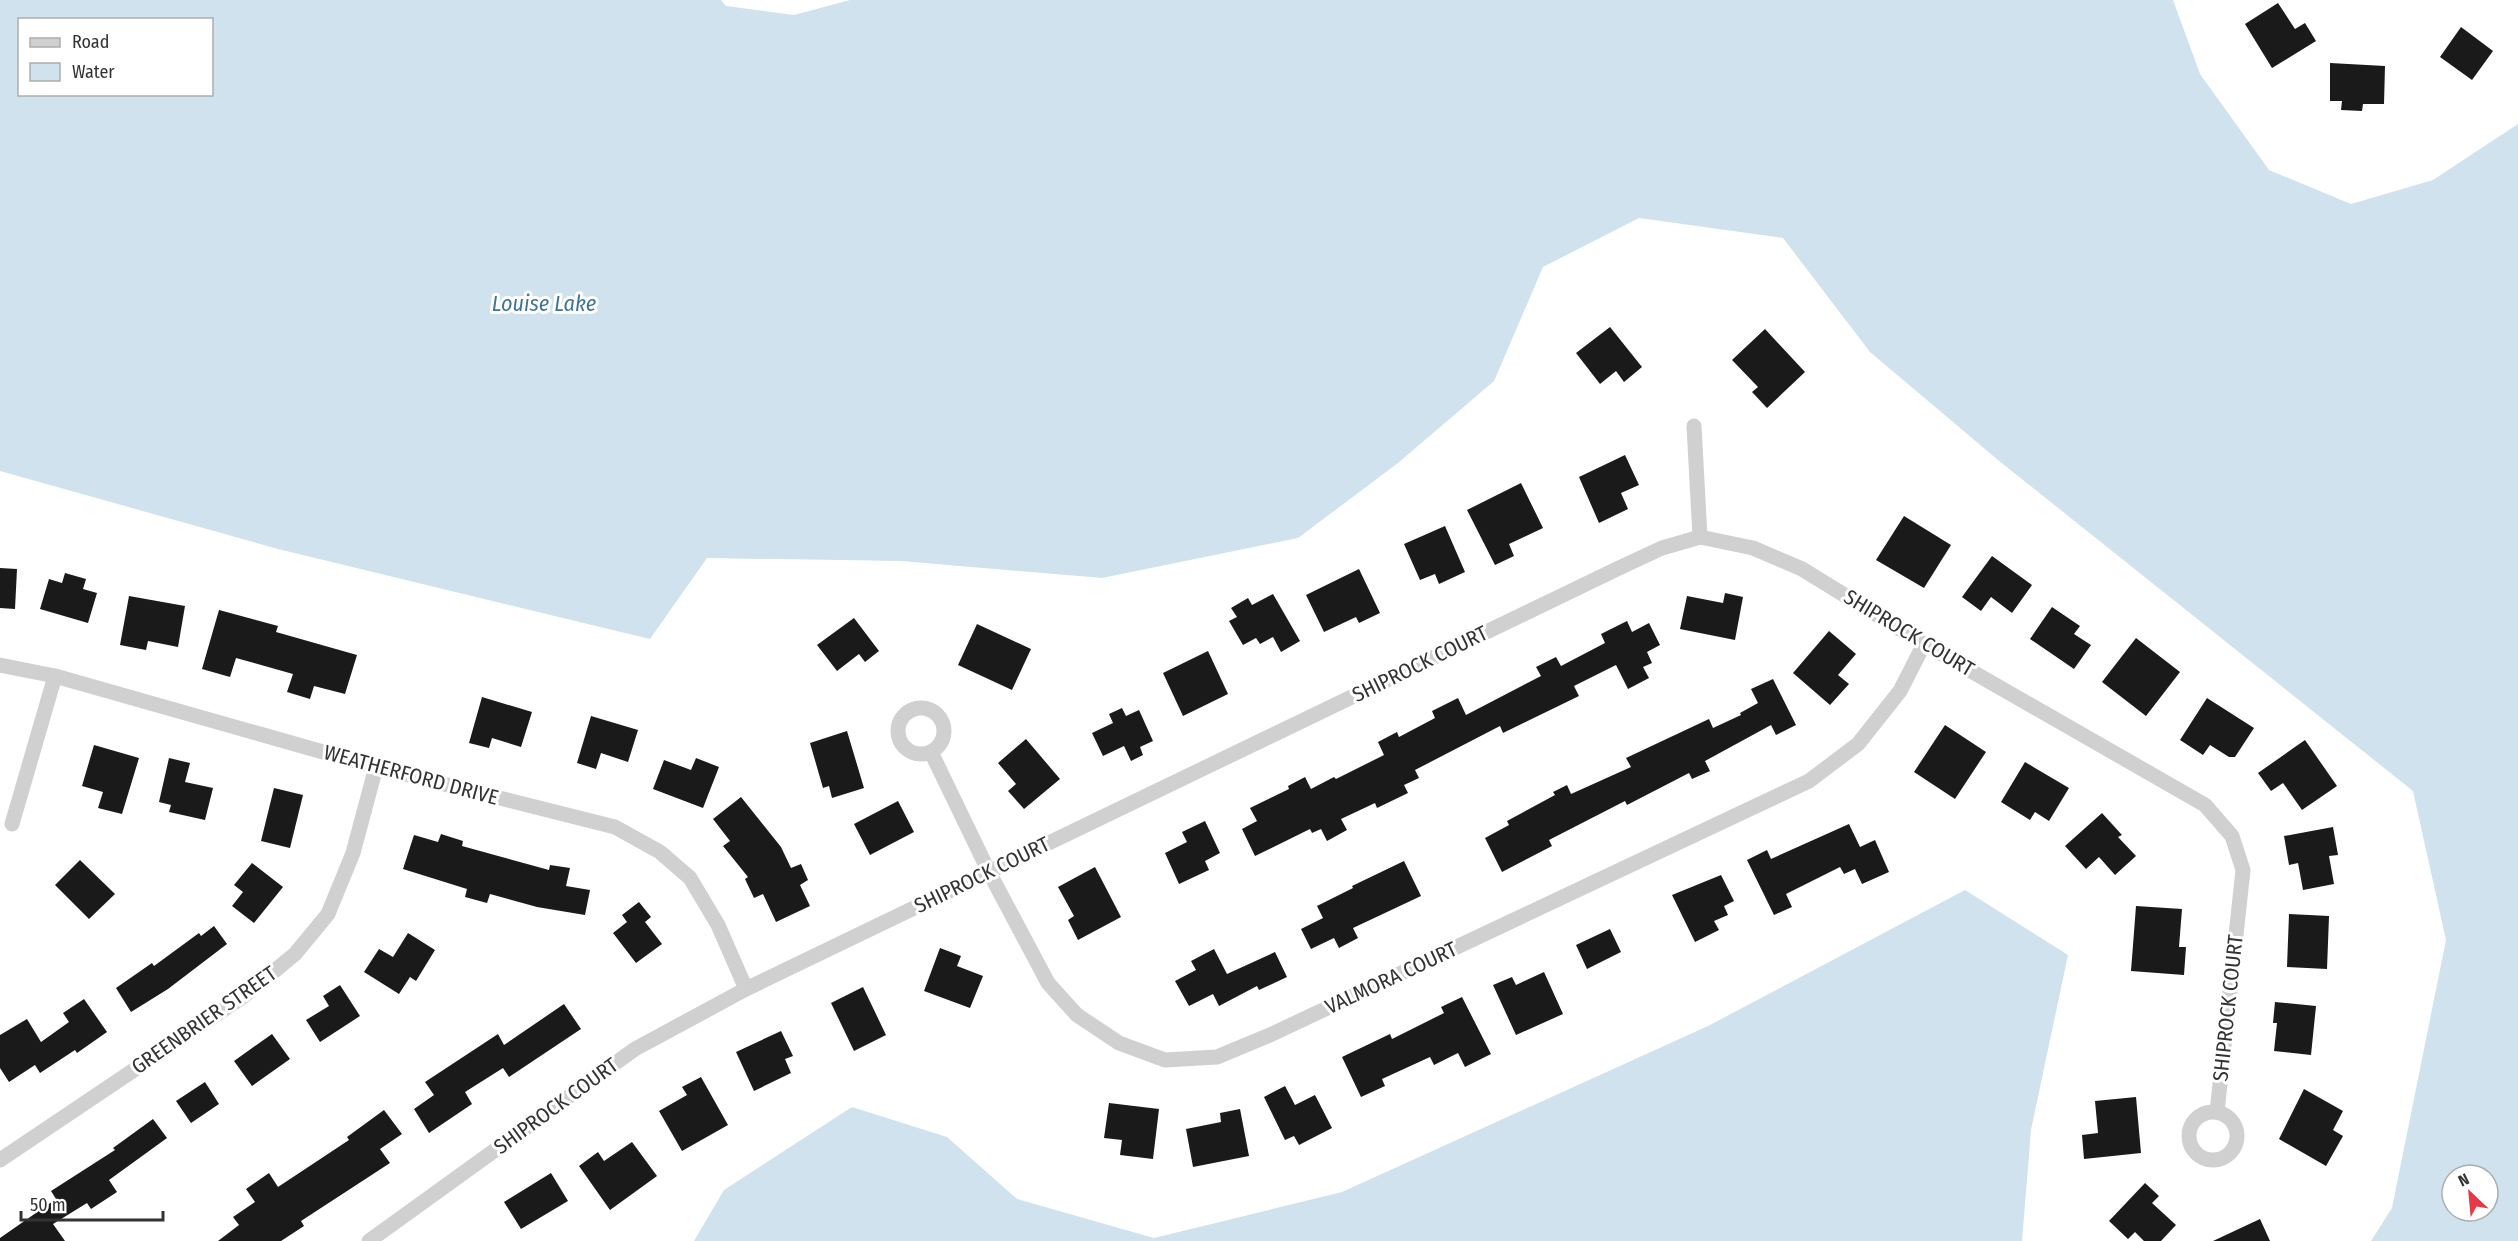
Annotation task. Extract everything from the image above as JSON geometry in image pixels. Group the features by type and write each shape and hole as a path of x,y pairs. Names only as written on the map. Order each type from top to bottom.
{"street":[{"path":"1694,426 1700,537"},
{"name":"SHIPROCK COURT","path":"369,1241 635,1049 746,988 1619,568 1662,549 1700,537 1753,548 1802,569 1924,644 2205,805 2232,836 2243,870 2217,1112"},
{"name":"VALMORA COURT","path":"931,752 989,872 1048,983 1077,1015 1119,1043 1166,1060 1216,1057 1270,1035 1809,780 1858,744 1900,691 1924,644"},
{"name":"WEATHERFORD DRIVE","path":"0,665 55,676 376,767 615,827 660,852 690,878 718,925 746,988"},
{"path":"12,824 55,676"},
{"name":"GREENBRIER STREET","path":"0,1160 244,996 295,954 327,914 353,853 376,767"}],"water":[{"name":"Louise Lake","path":"0,0 721,0 726,6 794,15 850,0 2173,0 2200,74 2269,170 2351,204 2433,180 2518,124 2518,1241 2371,1241 2392,1208 2446,940 2413,791 1998,460 1870,352 1783,238 1639,218 1543,267 1494,381 1398,463 1298,538 1102,578 901,561 707,558 650,639 278,549 0,471"},
{"path":"1965,890 2068,955 2031,1130 2022,1241 694,1241 724,1190 852,1107 947,1137 1017,1199 1154,1238 1342,1192 1708,1026"}],"building":[{"path":"2278,3 2295,29 2305,23 2316,41 2272,68 2245,24"},
{"path":"2461,27 2493,51 2472,80 2440,57"},
{"path":"2330,63 2385,66 2384,104 2363,104 2362,111 2341,110 2342,101 2330,101"},
{"path":"1610,327 1642,367 1624,382 1616,371 1600,384 1576,353"},
{"path":"1765,329 1805,372 1767,408 1752,392 1758,387 1732,360"},
{"path":"1625,455 1639,485 1621,493 1628,509 1599,523 1579,477"},
{"path":"1521,483 1543,528 1509,544 1514,556 1495,565 1467,510"},
{"path":"1904,516 1951,545 1924,588 1876,560"},
{"path":"1445,526 1465,572 1439,584 1435,574 1420,580 1404,544"},
{"path":"1992,556 2032,585 2012,613 1991,597 1981,611 1962,597"},
{"path":"0,568 17,569 15,609 0,608"},
{"path":"1359,569 1380,613 1359,623 1356,617 1324,632 1306,595"},
{"path":"65,573 86,579 83,589 97,593 88,623 40,609 49,579 62,583"},
{"path":"1725,593 1743,597 1735,640 1680,629 1687,596 1723,603"},
{"path":"1273,594 1300,641 1281,652 1273,637 1260,644 1256,638 1243,645 1229,621 1237,617 1231,608 1248,598 1252,605"},
{"path":"129,596 185,606 178,647 148,641 146,650 120,645"},
{"path":"2052,607 2080,626 2074,634 2091,645 2074,669 2030,639"},
{"path":"219,610 278,626 276,632 357,655 345,694 314,686 310,699 287,692 293,674 236,658 230,677 202,669"},
{"path":"854,618 879,651 865,662 859,654 837,671 817,645"},
{"path":"1627,621 1632,632 1649,623 1660,645 1647,652 1652,663 1643,667 1649,678 1628,689 1616,665 1574,686 1579,696 1503,733 1500,726 1415,770 1419,778 1404,785 1408,793 1377,808 1375,803 1341,819 1347,830 1327,841 1321,829 1312,833 1310,829 1255,856 1242,829 1257,821 1250,808 1289,789 1288,786 1305,777 1311,789 1384,755 1378,742 1397,732 1399,737 1435,718 1432,711 1458,698 1466,715 1541,676 1536,667 1556,657 1561,666 1605,643 1601,634"},
{"path":"977,624 1031,649 1012,690 958,665"},
{"path":"1829,631 1856,654 1838,675 1849,684 1830,705 1793,673"},
{"path":"2136,638 2180,672 2146,716 2102,682"},
{"path":"1208,651 1228,694 1183,716 1163,673"},
{"path":"1773,679 1796,725 1776,735 1771,725 1705,761 1710,771 1692,779 1689,773 1627,805 1625,801 1549,840 1552,846 1502,872 1485,838 1509,825 1507,821 1555,795 1553,792 1567,785 1571,794 1631,767 1626,758 1709,719 1713,728 1741,715 1740,713 1758,703 1751,689"},
{"path":"482,697 532,712 521,747 492,738 489,748 469,743"},
{"path":"2207,698 2254,728 2235,757 2229,757 2210,745 2203,755 2180,740"},
{"path":"1122,708 1126,716 1139,710 1153,741 1140,747 1143,755 1131,761 1124,746 1103,756 1092,733 1113,723 1109,714"},
{"path":"591,716 638,730 628,762 601,753 596,769 577,763"},
{"path":"1945,725 1986,752 1955,799 1914,772"},
{"path":"847,731 864,788 832,798 829,786 823,788 810,743"},
{"path":"1026,739 1060,779 1024,809 1008,791 1016,784 998,763"},
{"path":"2305,740 2337,786 2302,810 2283,783 2271,791 2258,773"},
{"path":"94,745 139,758 122,814 98,808 103,792 82,786"},
{"path":"169,758 190,763 185,782 213,788 205,820 169,812 171,805 159,802"},
{"path":"696,758 719,767 703,808 653,789 664,760 691,770"},
{"path":"2025,762 2069,788 2049,821 2035,812 2030,820 2001,802"},
{"path":"274,788 303,795 290,848 261,841"},
{"path":"741,797 781,847 791,868 801,864 808,880 800,885 810,906 776,922 763,894 754,898 745,879 748,877 723,846 730,841 713,819"},
{"path":"898,801 914,832 870,855 854,824"},
{"path":"2102,813 2122,835 2118,837 2136,856 2115,875 2099,857 2086,869 2065,846"},
{"path":"1205,821 1220,853 1205,861 1209,870 1179,884 1165,853 1187,842 1182,832"},
{"path":"1849,824 1860,847 1875,840 1889,872 1862,884 1855,869 1844,874 1840,867 1786,894 1792,907 1774,915 1747,860 1767,850 1771,859"},
{"path":"2333,827 2338,855 2329,856 2334,884 2303,890 2298,863 2289,865 2284,836"},
{"path":"441,834 463,841 462,846 549,870 550,865 570,868 566,886 590,890 585,915 537,907 490,894 487,903 465,897 467,889 403,869 414,835 438,842"},
{"path":"80,860 115,894 89,919 55,885"},
{"path":"1404,861 1421,896 1353,928 1358,938 1339,948 1334,938 1311,949 1301,929 1323,918 1317,906"},
{"path":"252,863 283,887 254,923 232,906 243,892 234,885"},
{"path":"1095,867 1121,917 1078,940 1068,920 1074,916 1058,887"},
{"path":"1721,875 1734,901 1724,906 1728,915 1714,921 1719,930 1695,942 1672,895"},
{"path":"639,902 651,917 645,922 662,944 636,963 613,933 627,922 622,915"},
{"path":"2136,906 2182,909 2179,947 2186,947 2184,975 2131,971"},
{"path":"2289,914 2329,916 2327,969 2287,967"},
{"path":"214,926 227,944 168,989 131,1012 116,988 152,963 154,966 199,933 201,936"},
{"path":"1610,929 1621,952 1587,969 1576,945"},
{"path":"408,933 435,950 416,981 410,977 399,994 364,972 379,949 393,957"},
{"path":"940,948 961,956 957,966 983,976 970,1008 924,991"},
{"path":"1214,949 1227,974 1275,952 1287,977 1259,990 1257,986 1219,1006 1213,994 1189,1006 1175,981 1196,970 1191,961"},
{"path":"1544,972 1563,1014 1516,1035 1493,985 1512,977 1516,985"},
{"path":"340,985 360,1016 320,1042 306,1020 329,1006 323,996"},
{"path":"863,987 886,1035 854,1051 831,1003"},
{"path":"1462,997 1491,1054 1465,1067 1458,1053 1434,1065 1430,1057 1382,1079 1385,1086 1361,1097 1342,1057 1390,1034 1392,1039 1444,1013 1441,1007"},
{"path":"84,999 107,1032 77,1053 75,1050 40,1073 35,1065 9,1082 0,1068 0,1035 27,1019 41,1042 69,1022 63,1013"},
{"path":"2275,1002 2316,1006 2311,1055 2274,1051 2277,1023 2273,1023"},
{"path":"564,1004 581,1029 509,1077 503,1068 465,1092 472,1104 429,1133 414,1109 434,1095 425,1082 498,1034 504,1045"},
{"path":"781,1031 793,1056 785,1059 791,1073 754,1091 736,1052"},
{"path":"272,1034 290,1059 252,1086 234,1061"},
{"path":"701,1077 728,1125 682,1151 659,1111 687,1095 682,1087"},
{"path":"205,1082 219,1104 191,1123 176,1101"},
{"path":"1285,1086 1295,1105 1315,1095 1332,1128 1299,1145 1294,1136 1285,1140 1264,1097"},
{"path":"2304,1089 2343,1111 2333,1130 2343,1136 2326,1166 2279,1139"},
{"path":"2136,1097 2141,1153 2084,1159 2082,1135 2098,1133 2095,1101"},
{"path":"1109,1103 1159,1109 1153,1159 1120,1155 1122,1140 1104,1138"},
{"path":"1240,1109 1249,1156 1193,1167 1186,1129 1221,1122 1220,1113"},
{"path":"384,1110 402,1134 380,1149 390,1163 301,1221 304,1226 281,1241 218,1241 239,1225 233,1217 255,1202 246,1189 269,1173 278,1187 349,1140 347,1137"},
{"path":"153,1119 167,1138 109,1180 117,1192 91,1209 87,1203 53,1224 65,1241 0,1241 0,1238 56,1199 51,1191 115,1150 113,1148"},
{"path":"632,1142 657,1176 610,1210 579,1166 598,1152 604,1161"},
{"path":"551,1173 568,1201 521,1229 504,1202"},
{"path":"2145,1183 2159,1196 2152,1203 2176,1225 2161,1241 2144,1241 2135,1232 2128,1239 2109,1221"},
{"path":"2260,1219 2270,1241 2213,1241"}]}
